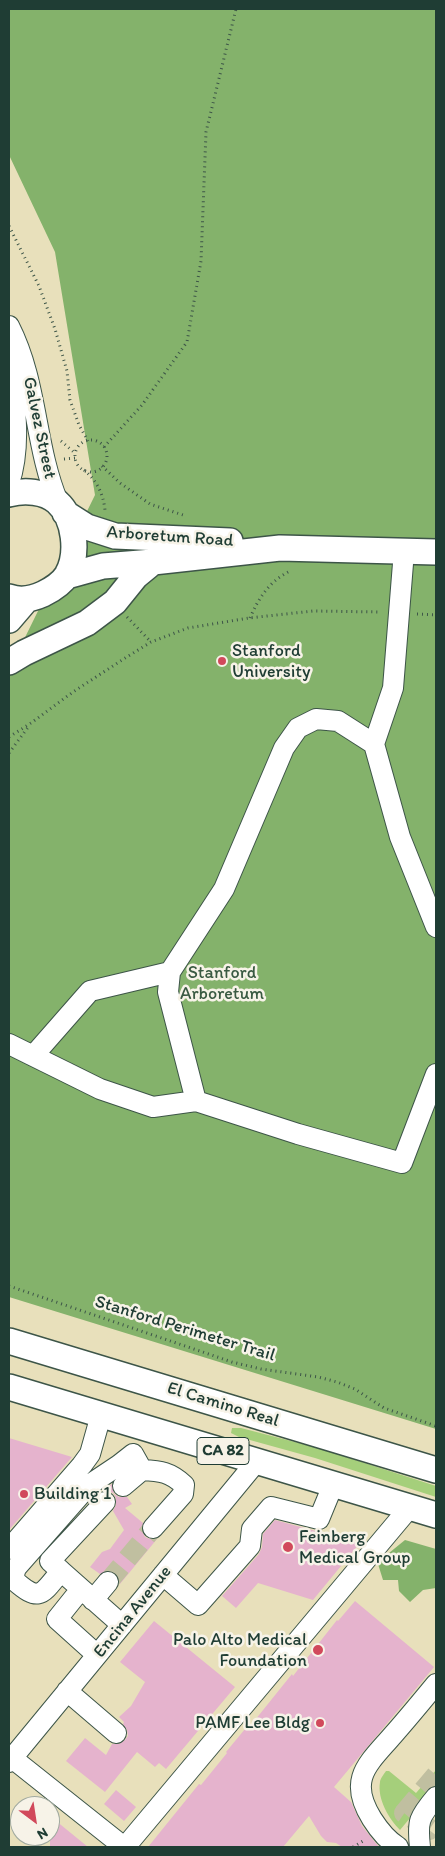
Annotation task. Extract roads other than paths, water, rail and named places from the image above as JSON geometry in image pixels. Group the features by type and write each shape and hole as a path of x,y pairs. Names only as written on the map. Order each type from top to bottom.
{"main road":[{"name":"Arboretum Road","path":"9,494 37,493 62,508 87,527 115,536 253,542 280,548"},
{"path":"9,620 18,598 50,590 66,576 74,555 74,545 73,535 62,508"},
{"name":"Arboretum Road","path":"66,576 103,566 280,548 436,552"},
{"path":"9,662 87,623 114,602 136,576 153,562"},
{"name":"El Camino Real","path":"9,1341 436,1470"},
{"name":"CA 82","path":"9,1387 436,1515"}],"street":[{"name":"Galvez Street","path":"9,326 19,345 28,374 44,460 62,508"},
{"name":"Galvez Street","path":"9,339 11,406 17,448 9,483"},
{"path":"404,551 393,688 374,744 400,837 436,927"},
{"path":"196,1100 168,992 170,972 224,889 284,748 298,728 316,719 338,721 374,744"},
{"path":"33,1056 90,991 170,972"},
{"path":"9,1044 100,1089 153,1107 196,1100 298,1134 402,1164 436,1074"},
{"path":"9,1549 90,1454 100,1415"},
{"path":"61,1572 46,1589 38,1594 29,1593 15,1581 14,1574 16,1568 89,1485 119,1466 133,1454 142,1470"},
{"name":"Encina Avenue","path":"10,1760 257,1462"},
{"path":"123,1486 142,1470 160,1471 173,1475 184,1484 183,1494 153,1528"},
{"path":"163,1575 198,1605 250,1546 252,1529 271,1508 319,1519 333,1485"},
{"path":"105,1502 50,1562 122,1625"},
{"path":"10,1760 124,1847 410,1507"},
{"path":"97,1655 57,1619 87,1594 108,1582"},
{"path":"398,1847 378,1827 363,1804 360,1794 362,1779 370,1762 436,1684"},
{"path":"67,1691 116,1733"},
{"path":"420,1847 419,1822 424,1811 436,1797"}],"tunnel":[{"path":"108,1582 153,1528"},
{"path":"436,1775 404,1813 429,1830 436,1821"}],"place":[{"name":"Stanford University","path":"222,661"},
{"name":"Building 1","path":"24,1494"},
{"name":"Feinberg Medical Group","path":"288,1547"},
{"name":"Palo Alto Medical Foundation","path":"318,1650"},
{"name":"PAMF Lee Bldg","path":"320,1723"}],"park label":[{"name":"Stanford Arboretum","path":"222,983"}]}
